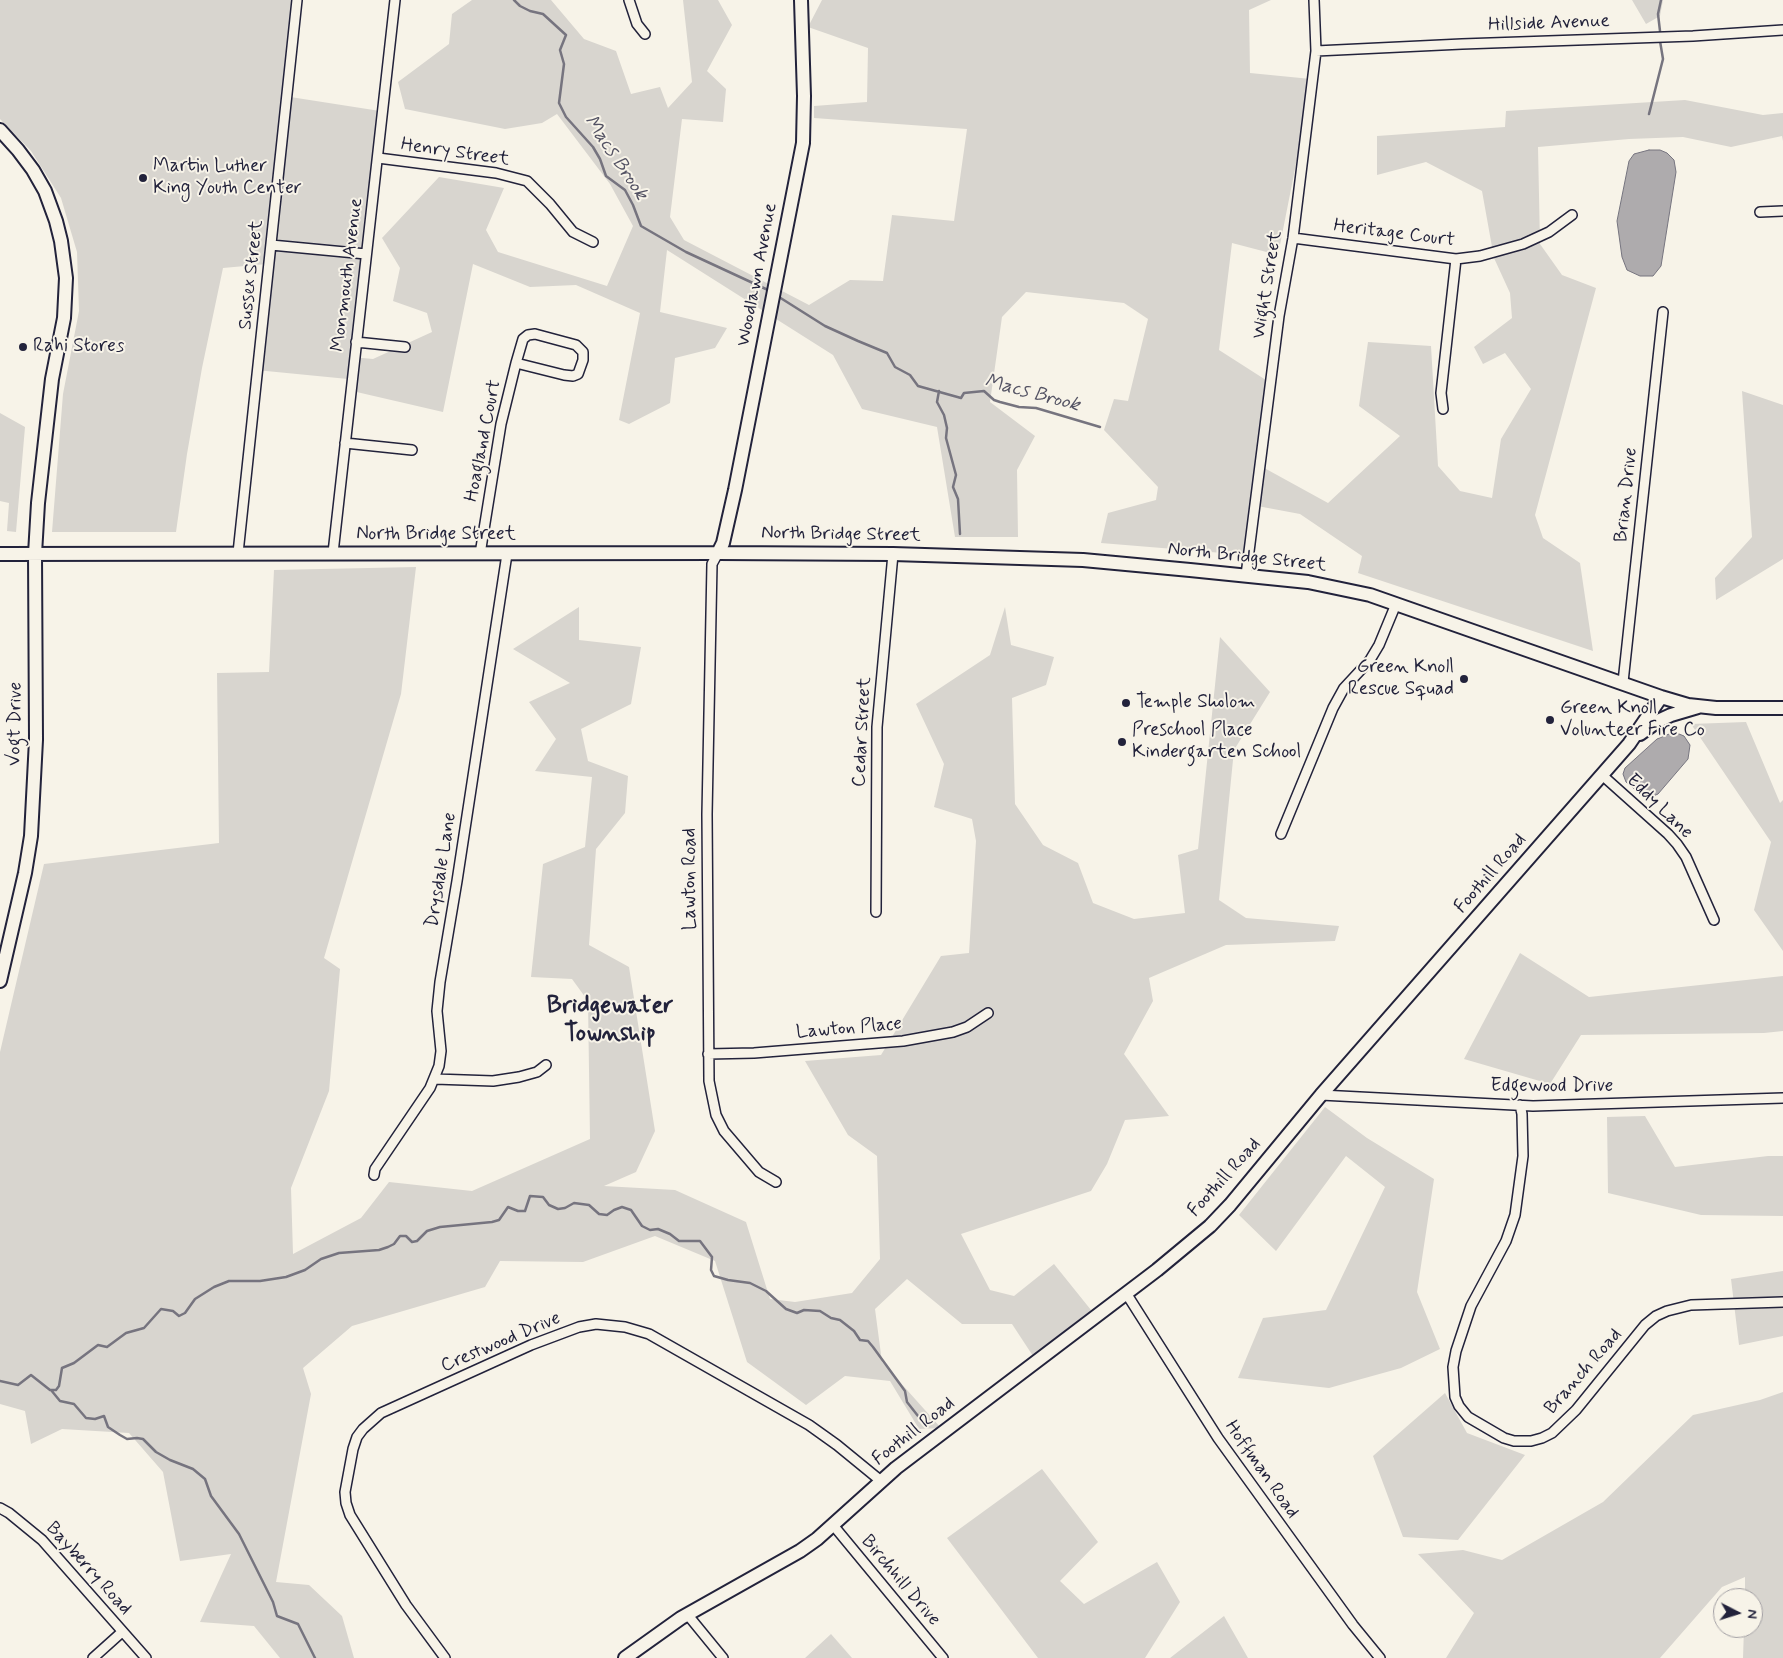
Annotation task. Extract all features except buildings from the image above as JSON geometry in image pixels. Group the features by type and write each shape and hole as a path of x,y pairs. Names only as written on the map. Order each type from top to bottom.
{"street":[{"name":"Sussex Street","path":"238,553 297,0"},
{"name":"Monmouth Avenue","path":"333,553 395,0"},
{"path":"629,0 637,24 645,34"},
{"name":"Woodlawn Avenue","path":"718,553 723,543 735,490 803,143 804,96 801,0"},
{"name":"Wight Street","path":"1246,575 1279,316 1292,238 1316,51 1314,0"},
{"name":"Hillside Avenue","path":"1316,51 1693,36 1783,30"},
{"name":"Vogt Drive","path":"0,130 33,170 44,191 57,228 66,278 64,318 52,379 38,503 36,554 36,740 33,817 25,873 0,981"},
{"name":"Henry Street","path":"378,158 496,173 527,181 550,204 573,232 593,242"},
{"path":"1760,212 1783,211"},
{"name":"Heritage Court","path":"1292,238 1456,259 1480,256 1523,244 1549,232 1572,215"},
{"path":"272,245 366,254"},
{"path":"1443,409 1441,393 1456,259"},
{"name":"Brian Drive","path":"1623,682 1663,312"},
{"name":"Hoagland Court","path":"480,554 502,424 516,363 523,338 535,334 576,345 583,352 581,368 578,374 573,376 516,363"},
{"path":"356,342 405,347"},
{"path":"345,443 412,450"},
{"name":"North Bridge Street","path":"0,554 718,553 893,554 1083,560 1308,582 1370,595 1623,682 1661,697"},
{"name":"Lawton Road","path":"718,553 712,564 707,804 709,1081 716,1115 724,1131 759,1172 776,1182"},
{"name":"Drysdale Lane","path":"374,1175 375,1169 430,1088 439,1066 441,1051 437,1011 440,982 507,554"},
{"name":"Cedar Street","path":"876,912 876,728 893,554"},
{"path":"1281,834 1333,708 1344,688 1370,660 1380,645 1396,604"},
{"path":"1661,697 1701,707 1783,708"},
{"name":"Foothill Road","path":"626,1658 687,1614 800,1551 833,1525 881,1481 1210,1226 1230,1205 1321,1095 1629,744 1661,697"},
{"path":"1629,744 1658,721 1701,707"},
{"name":"Eddy Lane","path":"1602,774 1668,834 1686,857 1714,920"},
{"name":"Lawton Place","path":"708,1054 754,1053 903,1041 954,1032 967,1027 988,1013"},
{"path":"435,1079 493,1081 537,1072 546,1065"},
{"name":"Edgewood Drive","path":"1321,1095 1533,1106 1783,1098"},
{"name":"Branch Road","path":"1520,1105 1523,1156 1515,1215 1506,1241 1471,1306 1456,1351 1453,1367 1455,1397 1458,1406 1468,1417 1504,1438 1514,1441 1531,1441 1542,1438 1552,1433 1576,1410 1645,1325 1656,1316 1691,1305 1783,1302"},
{"name":"Hoffman Road","path":"1126,1293 1218,1438 1353,1625 1380,1658"},
{"name":"Crestwood Drive","path":"445,1658 406,1605 350,1515 345,1492 353,1449 357,1437 363,1428 381,1413 531,1345 579,1327 596,1324 625,1327 648,1334 802,1420 837,1445 881,1481"},
{"name":"Bayberry Road","path":"0,1508 42,1540 146,1658"},
{"name":"Birchhill Drive","path":"833,1525 943,1658"},
{"path":"687,1614 723,1658"},
{"path":"93,1658 122,1632"}],"shaded area":[{"path":"0,0 294,0 284,96 380,111 352,357 373,359 432,332 427,313 393,301 400,268 382,238 439,177 504,188 486,230 498,252 607,286 633,226 610,184 557,114 542,123 505,129 405,109 398,82 449,44 452,14 472,0 551,0 584,39 616,51 631,94 660,87 668,108 692,82 683,0 718,0 732,25 707,71 726,89 723,122 682,119 670,217 684,240 809,305 850,280 883,281 892,215 954,221 967,129 814,118 814,106 867,102 868,48 808,27 822,0 1271,0 1249,10 1250,73 1311,79 1310,93 1278,255 1232,243 1219,350 1269,382 1257,464 1328,503 1400,436 1359,406 1368,342 1431,346 1438,466 1460,491 1492,498 1501,439 1531,389 1505,353 1483,364 1474,347 1512,318 1510,293 1494,258 1482,191 1426,162 1377,175 1377,136 1505,127 1506,111 1685,100 1763,115 1783,113 1783,141 1782,136 1731,147 1683,137 1629,139 1538,147 1540,244 1562,275 1596,288 1535,515 1543,538 1580,563 1593,651 1358,573 1362,556 1300,514 1252,505 1247,555 1101,543 1108,513 1156,500 1158,487 1104,430 1114,399 1128,401 1148,319 1124,303 1026,292 1002,317 990,402 1035,436 1017,470 1018,537 955,537 937,427 862,409 833,355 667,250 660,312 727,328 715,348 675,358 670,403 629,424 619,420 640,313 576,285 530,287 473,264 443,412 348,390 348,379 256,370 267,264 223,268 202,368 176,532 52,532 63,394 79,311 77,252 61,198 31,151 0,119"},
{"path":"1632,0 1663,0 1660,16 1646,24"},
{"path":"1649,150 1660,150 1667,153 1674,160 1676,172 1661,266 1653,276 1640,276 1627,270 1622,257 1617,221 1629,161 1634,154"},
{"path":"1742,391 1783,405 1783,559 1716,600 1715,578 1752,537"},
{"path":"0,413 25,427 16,532 7,531 9,503 0,501"},
{"path":"416,567 401,694 324,958 340,969 329,1091 291,1188 293,1254 361,1218 389,1182 472,1191 590,1139 588,1001 572,979 531,977 543,864 585,847 592,777 535,771 556,739 529,702 570,683 513,649 579,607 579,640 641,647 631,704 581,729 588,761 628,776 625,813 596,849 589,945 629,967 655,1131 636,1172 604,1186 675,1190 746,1222 770,1299 795,1302 852,1293 880,1259 877,1156 848,1135 805,1061 881,1055 941,956 969,953 976,841 972,819 934,807 944,764 916,704 990,655 1005,607 1011,645 1054,657 1046,685 1012,698 1015,804 1043,845 1078,863 1093,903 1134,919 1185,913 1178,855 1198,849 1220,637 1270,692 1234,750 1219,900 1246,918 1339,926 1335,941 1226,945 1149,978 1153,1001 1124,1054 1169,1116 1125,1120 1107,1164 1091,1191 961,1234 990,1290 1014,1296 1054,1264 1091,1310 1033,1356 1012,1324 962,1324 907,1279 875,1309 882,1362 941,1428 919,1429 890,1381 845,1376 806,1405 747,1362 715,1261 655,1236 583,1262 500,1261 485,1287 352,1326 303,1368 311,1394 276,1582 309,1585 342,1616 354,1658 280,1658 254,1626 200,1622 231,1554 180,1561 163,1472 129,1433 62,1429 31,1444 25,1411 0,1404 0,1052 44,864 219,843 217,673 269,672 274,570"},
{"path":"1746,722 1780,803 1783,800 1783,951 1754,910 1771,842 1691,724"},
{"path":"1674,732 1684,736 1690,745 1688,759 1658,794 1651,797 1642,795 1626,782 1623,774 1625,768 1657,739"},
{"path":"1520,953 1589,997 1783,976 1783,1031 1764,1033 1581,1035 1550,1084 1464,1059"},
{"path":"1325,1107 1367,1138 1434,1179 1417,1292 1440,1349 1401,1368 1329,1388 1238,1378 1263,1318 1326,1310 1385,1187 1346,1156 1276,1251 1239,1215"},
{"path":"1645,1116 1675,1167 1768,1156 1783,1156 1783,1216 1701,1215 1608,1193 1607,1117"},
{"path":"1783,1271 1783,1336 1739,1345 1731,1279"},
{"path":"1783,1392 1783,1658 1743,1658 1744,1638 1763,1638 1763,1588 1745,1588 1745,1577 1721,1588 1713,1588 1713,1597 1660,1658 1446,1658 1474,1613 1418,1554 1463,1550 1502,1560 1603,1502 1693,1415 1760,1400"},
{"path":"1445,1393 1467,1433 1525,1455 1458,1540 1403,1537 1373,1456"},
{"path":"1042,1469 1098,1542 1060,1581 1084,1604 1157,1562 1180,1602 1145,1658 1038,1658 947,1538"},
{"path":"1224,1616 1248,1658 1170,1658"},
{"path":"831,1634 852,1658 805,1658"}],"waterway":[{"name":"Macs Brook","path":"514,0 520,6 530,11 543,14 566,35 560,50 564,64 559,103 566,117 593,147 606,176 625,190 641,226 686,252 768,290"},
{"path":"1660,31 1658,14 1661,0"},
{"path":"1649,114 1663,59 1660,41"},
{"name":"Macs Brook","path":"779,297 825,326 887,353 895,367 910,375 918,386 961,398 964,393 984,391 994,400 1000,402 1019,407 1036,408 1100,427"},
{"path":"939,391 937,402 944,415 947,428 946,438 956,475 953,487 958,499 960,534"},
{"path":"0,1381 18,1385 31,1375 50,1390 56,1390 59,1386 62,1368 74,1363 98,1345 107,1347 126,1333 144,1328 161,1309 173,1311 179,1316 185,1313 195,1299 214,1287 229,1281 260,1281 286,1277 305,1270 321,1259 339,1253 379,1250 388,1247 394,1244 400,1236 406,1236 412,1242 417,1241 427,1231 440,1227 499,1220 508,1207 518,1211 525,1211 530,1196 543,1197 549,1205 558,1209 565,1208 574,1203 589,1205 599,1214 607,1215 622,1207 631,1210 642,1226 650,1230 658,1229 670,1234 679,1241 700,1241 712,1257 711,1270 714,1276 750,1283 766,1291 786,1309 797,1313 804,1310 820,1311 831,1318 840,1320 854,1331 860,1340 868,1341 873,1347 905,1391 907,1402 918,1416"},
{"path":"51,1390 60,1401 74,1404 86,1418 95,1419 104,1416 108,1427 120,1435 127,1439 143,1439 156,1452 193,1469 205,1479 211,1496 239,1534 273,1602 277,1616 298,1624 315,1658"}],"place":[{"name":"Martin Luther King Youth Center","path":"143,178"},
{"name":"Rahi Stores","path":"23,347"},
{"name":"Green Knoll Rescue Squad","path":"1464,679"},
{"name":"Temple Sholom","path":"1126,703"},
{"name":"Green Knoll Volunteer Fire Co","path":"1550,720"},
{"name":"Preschool Place Kindergarten School","path":"1122,742"}],"district":[{"name":"Bridgewater Township","path":"610,1021"}]}
